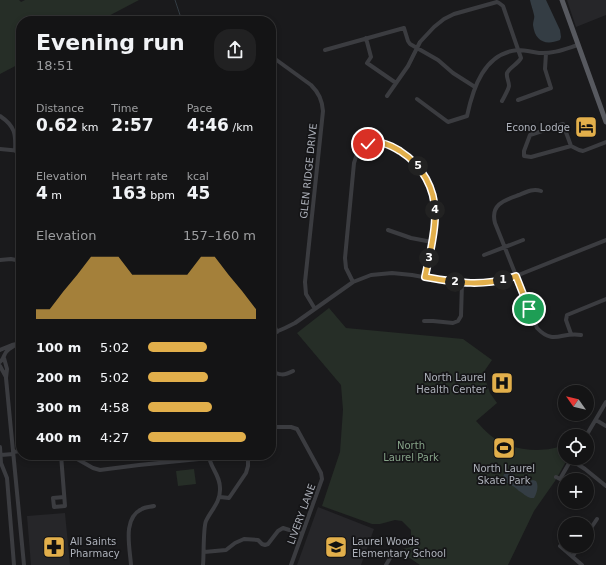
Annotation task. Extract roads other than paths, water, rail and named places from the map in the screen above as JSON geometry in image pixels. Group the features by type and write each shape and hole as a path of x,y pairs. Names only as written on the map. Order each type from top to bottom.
{"main road":[{"path":"562,0 606,122"}],"street":[{"path":"387,96 408,66 420,42 439,23 459,13 497,2 503,6 521,58 519,62 511,68 507,75 508,87 502,101"},
{"path":"325,50 404,28 410,44 438,60 453,73 475,87"},
{"path":"366,38 371,56 367,63 396,83"},
{"path":"417,99 448,122 468,116 475,87 487,66 493,61 504,54 519,50 546,53 557,52 578,45"},
{"path":"518,100 551,88 545,69 546,53"},
{"name":"GLEN RIDGE DRIVE","path":"276,60 311,85 322,99 323,105 304,282 306,294 315,309"},
{"path":"0,116 12,128 16,135 15,151 0,149"},
{"path":"571,146 563,124 530,135 524,151 524,156 531,157 571,146 582,151 606,142"},
{"path":"353,282 346,268 344,258 354,163 358,153 364,146 373,142 387,144 412,159 424,174 432,191 436,217 425,277"},
{"path":"541,190 530,191 505,200 498,206 494,214 494,219 537,328 544,334 552,337 571,334 581,335"},
{"path":"388,230 404,237 432,242"},
{"path":"484,255 523,240"},
{"path":"277,332 315,309 353,282 371,275 392,273 462,283 486,283 506,280 606,240"},
{"path":"0,260 16,260"},
{"path":"424,321 433,320 453,323 458,321 461,316 462,283"},
{"path":"571,334 566,320 567,315 606,299"},
{"path":"16,344 0,351 3,352 7,369 6,378 24,565"},
{"path":"0,362 3,360 8,350 16,346"},
{"path":"0,366 6,378"},
{"path":"276,373 284,375 292,371"},
{"path":"590,429 606,402"},
{"path":"596,420 606,426"},
{"name":"LIVERY LANE","path":"276,427 291,427 297,429 321,473 322,479 291,565"},
{"path":"0,447 1,463 7,478 14,565"},
{"path":"1,454 16,452"},
{"path":"60,460 64,497"},
{"path":"79,460 100,470 183,460"},
{"path":"203,565 205,523 220,497 219,479 210,460"},
{"path":"220,497 229,498 246,473 248,460"},
{"path":"556,477 560,479 568,465"},
{"path":"579,465 606,486"},
{"path":"131,565 129,536 130,522 138,511 146,507 154,506"},
{"path":"594,524 597,519"},
{"path":"204,552 226,550 235,543 244,539 258,540 265,545 268,544 278,531 283,528 302,534"},
{"path":"386,565 393,553"},
{"path":"569,553 582,565"}],"waterway":[{"path":"175,0 180,16"}],"place":[{"name":"Econo Lodge","path":"586,127"},
{"name":"North Laurel Health Center","path":"502,383"},
{"name":"North Laurel Skate Park","path":"504,448"},
{"name":"All Saints Pharmacy","path":"54,547"},
{"name":"Laurel Woods Elementary School","path":"336,547"}],"park label":[{"name":"North Laurel Park","path":"411,450"}]}
